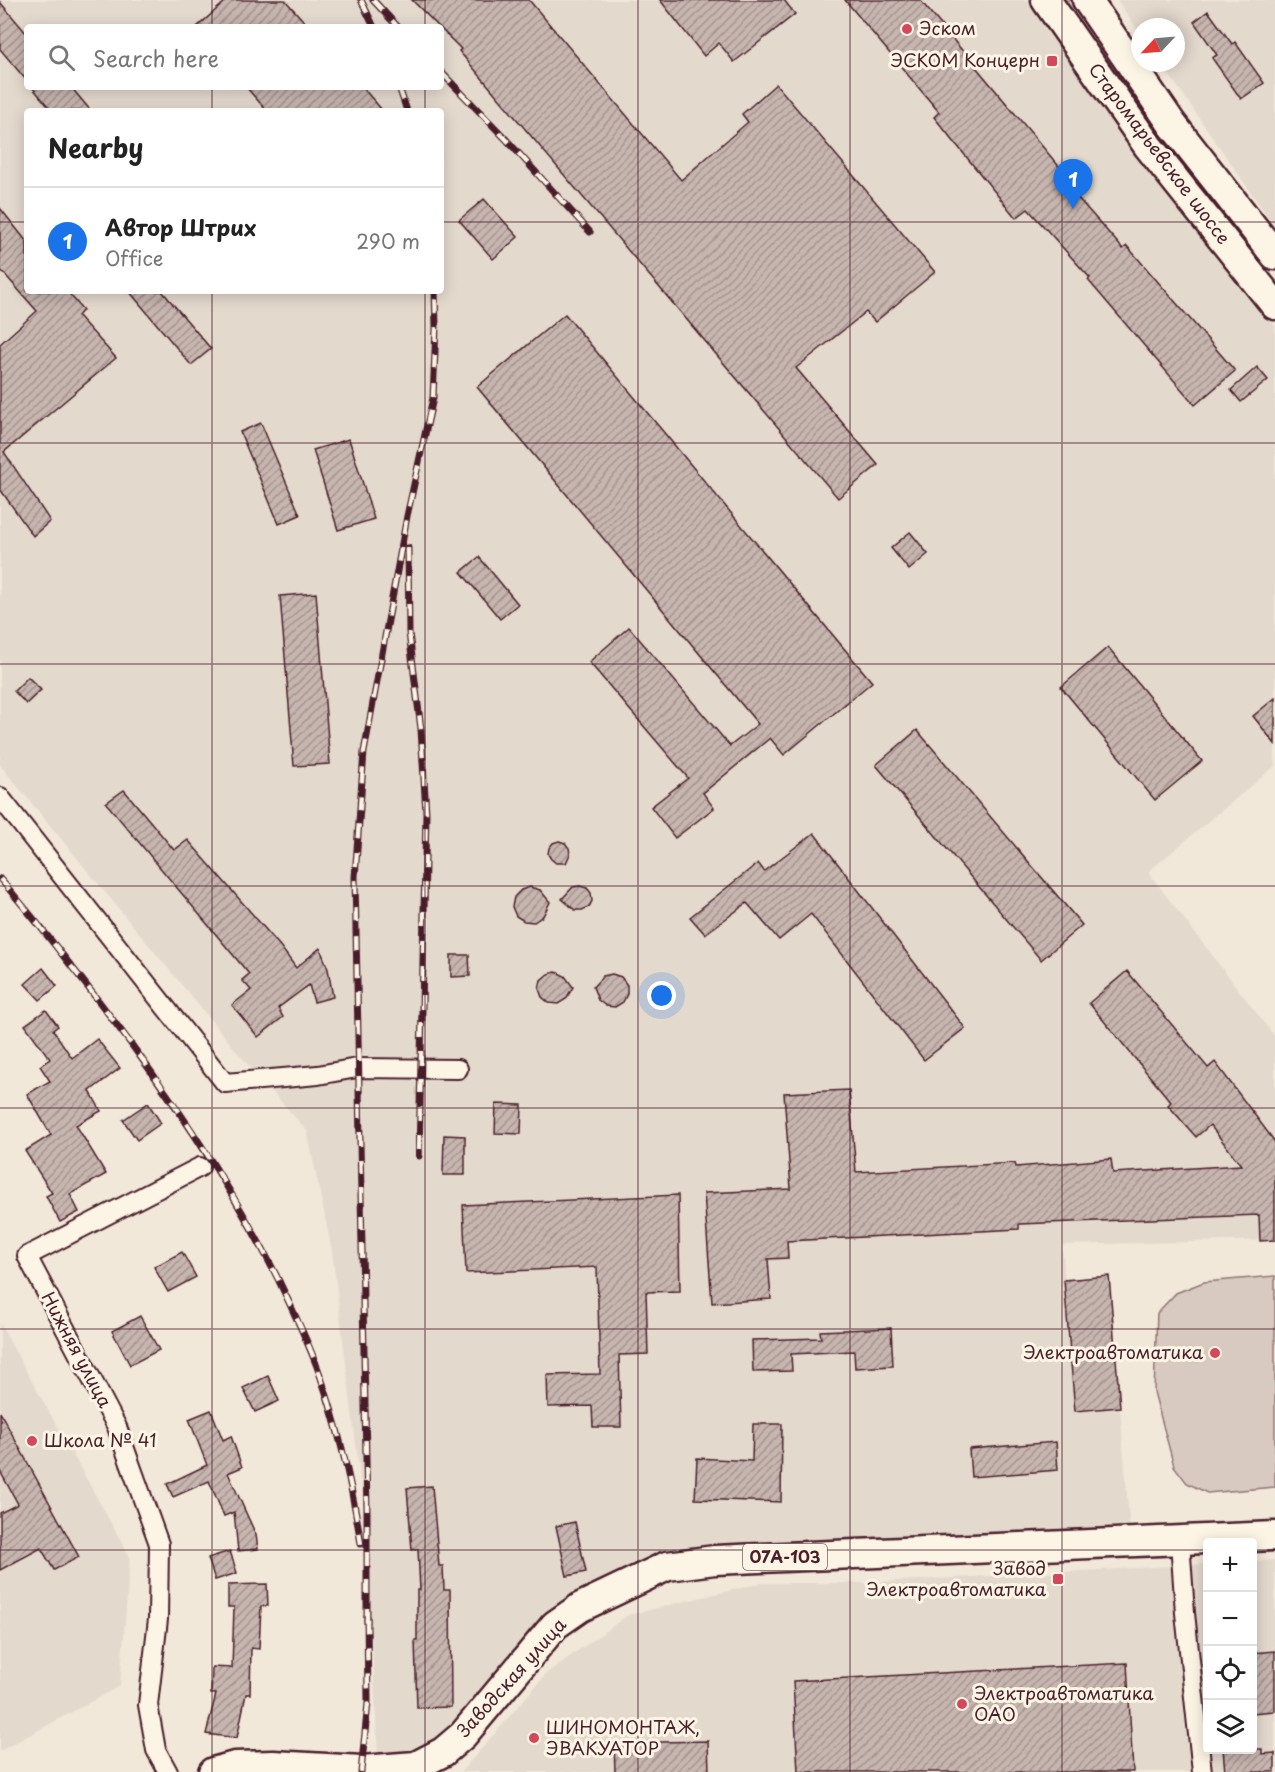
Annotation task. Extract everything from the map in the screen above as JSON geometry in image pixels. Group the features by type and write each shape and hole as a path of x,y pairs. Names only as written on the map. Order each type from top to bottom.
{"main road":[{"name":"Старомарьевское шоссе","path":"1046,0 1148,147 1275,305"},
{"name":"Старомарьевское шоссе","path":"1087,0 1172,124 1275,255"},
{"name":"Заводская улица","path":"213,1772 235,1766 273,1765 362,1770 416,1766 443,1752 463,1735 555,1625 581,1607 667,1566 715,1560 1275,1536"}],"street":[{"path":"0,797 225,1083 318,1075 357,1068 458,1069"},
{"name":"Нижняя улица","path":"168,1772 156,1750 148,1705 158,1619 159,1544 117,1427 27,1256 200,1167"},
{"path":"1180,1540 1185,1613 1202,1772"}],"shaded area":[{"path":"0,0 1027,0 1139,161 1275,326 1275,766 1148,872 1275,1037 1275,1240 1062,1245 1075,1410 1120,1407 1130,1532 662,1554 435,1743 412,1755 378,1757 366,1526 332,1251 307,1131 238,1053 0,765"},
{"path":"1056,0 1075,0 1153,120 1147,124"},
{"path":"1117,0 1275,0 1275,227 1167,72 1185,72 1185,18 1131,18 1131,20"},
{"name":"Электроавтоматика","path":"1275,1276 1275,1487 1207,1493 1187,1483 1174,1466 1154,1392 1157,1313 1176,1293 1204,1282"},
{"name":"Школа № 41","path":"0,1324 130,1557 120,1686 0,1751"},
{"path":"1275,1560 1275,1772 461,1772 548,1672 628,1615 761,1583 862,1583 1203,1564 1203,1754 1257,1754 1257,1561"}],"building":[{"path":"227,0 285,0 306,24 200,24"},
{"path":"412,0 529,0 681,180 748,122 742,114 776,84 935,272 875,322 866,312 796,368 878,465 838,498 459,51 461,49 444,32 444,24 436,24"},
{"path":"660,0 784,0 795,14 734,62 719,43 704,56"},
{"path":"845,0 920,0 1067,176 1062,180 1123,249 1127,246 1235,371 1195,405 1088,280 1090,278 1028,209 1016,218 934,117 939,112"},
{"path":"0,2 24,30 24,77 0,49"},
{"path":"1208,11 1232,44 1235,42 1264,83 1241,99 1212,58 1217,55 1194,22"},
{"path":"34,90 74,90 88,108 50,108"},
{"path":"249,90 365,90 380,108 264,108"},
{"path":"484,199 518,237 493,259 459,220"},
{"path":"0,208 24,238 24,294 70,294 83,310 78,316 116,358 4,452 50,521 33,536 0,489 0,344 37,311 0,269"},
{"path":"132,294 165,294 211,349 191,365"},
{"path":"565,314 872,682 784,755 770,738 703,793 714,808 675,838 651,807 688,778 589,662 629,627 730,746 758,724 477,387"},
{"path":"1257,367 1268,380 1241,402 1231,390"},
{"path":"261,423 300,515 279,524 240,432"},
{"path":"349,439 374,519 338,530 313,450"},
{"path":"910,532 928,554 909,570 891,548"},
{"path":"479,557 518,604 500,619 461,572"},
{"path":"316,593 330,764 294,766 280,596"},
{"path":"1108,647 1202,761 1155,800 1061,687"},
{"path":"28,677 41,690 26,704 14,691"},
{"path":"1275,698 1275,744 1253,716"},
{"path":"917,730 1082,925 1041,960 876,765"},
{"path":"124,790 174,850 188,840 280,946 296,968 320,948 328,969 333,997 314,1002 309,985 278,1008 283,1017 258,1037 232,1005 251,990 242,980 249,974 106,803"},
{"path":"814,833 965,1028 924,1060 811,914 779,940 747,903 705,934 690,917 758,863 764,871"},
{"path":"559,841 565,843 569,848 570,854 566,863 556,863 548,854 553,843"},
{"path":"530,887 540,890 550,902 543,916 534,922 524,921 516,916 512,907 514,897 521,890"},
{"path":"573,887 587,888 591,893 592,901 589,907 575,910 562,899"},
{"path":"451,955 469,955 470,976 451,977"},
{"path":"43,968 57,986 40,1000 25,984"},
{"path":"1127,971 1208,1068 1215,1062 1275,1142 1275,1240 1260,1241 1259,1215 1019,1224 1019,1229 787,1241 788,1258 768,1259 771,1299 712,1303 704,1193 791,1189 784,1093 849,1090 856,1172 1015,1163 1016,1167 1111,1159 1113,1173 1241,1165 1210,1125 1196,1137 1168,1105 1171,1102 1089,1003"},
{"path":"556,972 565,976 573,987 566,999 558,1004 549,1003 542,997 539,989 541,980 548,974"},
{"path":"612,974 621,977 627,985 627,994 623,1002 615,1007 606,1006 598,1000 593,987 603,976"},
{"path":"46,1010 58,1026 53,1030 72,1058 97,1039 120,1068 90,1091 101,1111 76,1125 106,1174 70,1194 79,1212 60,1222 46,1196 52,1193 25,1151 51,1135 27,1094 50,1081 40,1066 50,1059 25,1025"},
{"path":"148,1103 161,1123 137,1140 123,1120"},
{"path":"496,1104 522,1105 521,1134 495,1133"},
{"path":"444,1135 465,1136 465,1175 443,1175"},
{"path":"678,1195 680,1291 646,1292 648,1354 619,1355 621,1427 593,1427 592,1406 548,1407 547,1375 600,1374 597,1267 466,1273 463,1205"},
{"path":"182,1252 196,1277 168,1292 154,1267"},
{"path":"1109,1276 1120,1407 1075,1411 1064,1280"},
{"path":"140,1316 159,1350 130,1365 112,1331"},
{"path":"891,1328 893,1366 855,1368 854,1351 791,1354 792,1371 753,1372 752,1340 821,1338 820,1331"},
{"path":"268,1376 279,1401 255,1412 243,1388"},
{"path":"211,1410 223,1440 231,1436 242,1467 228,1473 256,1535 258,1549 238,1551 234,1512 224,1516 209,1481 173,1497 167,1484 207,1465 189,1419"},
{"path":"0,1412 79,1557 54,1570 41,1548 0,1570 0,1513 18,1504 0,1471"},
{"path":"753,1424 782,1424 781,1502 695,1499 697,1458 752,1461"},
{"path":"1056,1442 1058,1470 971,1477 969,1449"},
{"path":"432,1486 439,1566 443,1566 444,1590 450,1590 451,1707 417,1708 415,1640 417,1640 417,1590 420,1590 418,1549 412,1550 407,1488"},
{"path":"575,1522 586,1572 567,1576 556,1526"},
{"path":"230,1551 237,1573 215,1580 208,1558"},
{"path":"267,1584 268,1606 261,1606 259,1649 251,1648 250,1694 246,1694 237,1738 206,1734 216,1694 211,1694 212,1667 232,1668 234,1607 228,1607 228,1585"},
{"path":"1275,1651 1275,1711 1257,1713 1257,1653"},
{"name":"Электроавтоматика ОАО","path":"1127,1663 1133,1772 798,1772 793,1681"},
{"path":"708,1741 709,1772 615,1772 614,1743"},
{"path":"1257,1749 1262,1749 1262,1754 1275,1753 1275,1772 1225,1772 1223,1754 1257,1754"}],"railway":[{"path":"361,0 373,24"},
{"path":"373,0 395,24"},
{"path":"444,75 590,232"},
{"path":"400,90 406,108"},
{"path":"367,1622 355,877 364,752 407,516 433,398 435,294"},
{"path":"408,548 409,633 421,729 426,813 419,1156"},
{"path":"0,879 83,981 164,1089 213,1164 258,1241 315,1360 344,1457 361,1544"},
{"path":"361,1772 368,1703 367,1616"}],"place":[{"name":"Эском","path":"907,29"},
{"name":"ЭСКОМ Концерн","path":"1052,61"},
{"name":"Автор Штрих","path":"1073,209"},
{"name":"Электроавтоматика","path":"1215,1353"},
{"name":"Школа № 41","path":"32,1441"},
{"name":"Завод Электроавтоматика","path":"1058,1579"},
{"name":"Электроавтоматика ОАО","path":"962,1704"},
{"name":"ШИНОМОНТАЖ, ЭВАКУАТОР","path":"534,1738"}]}
